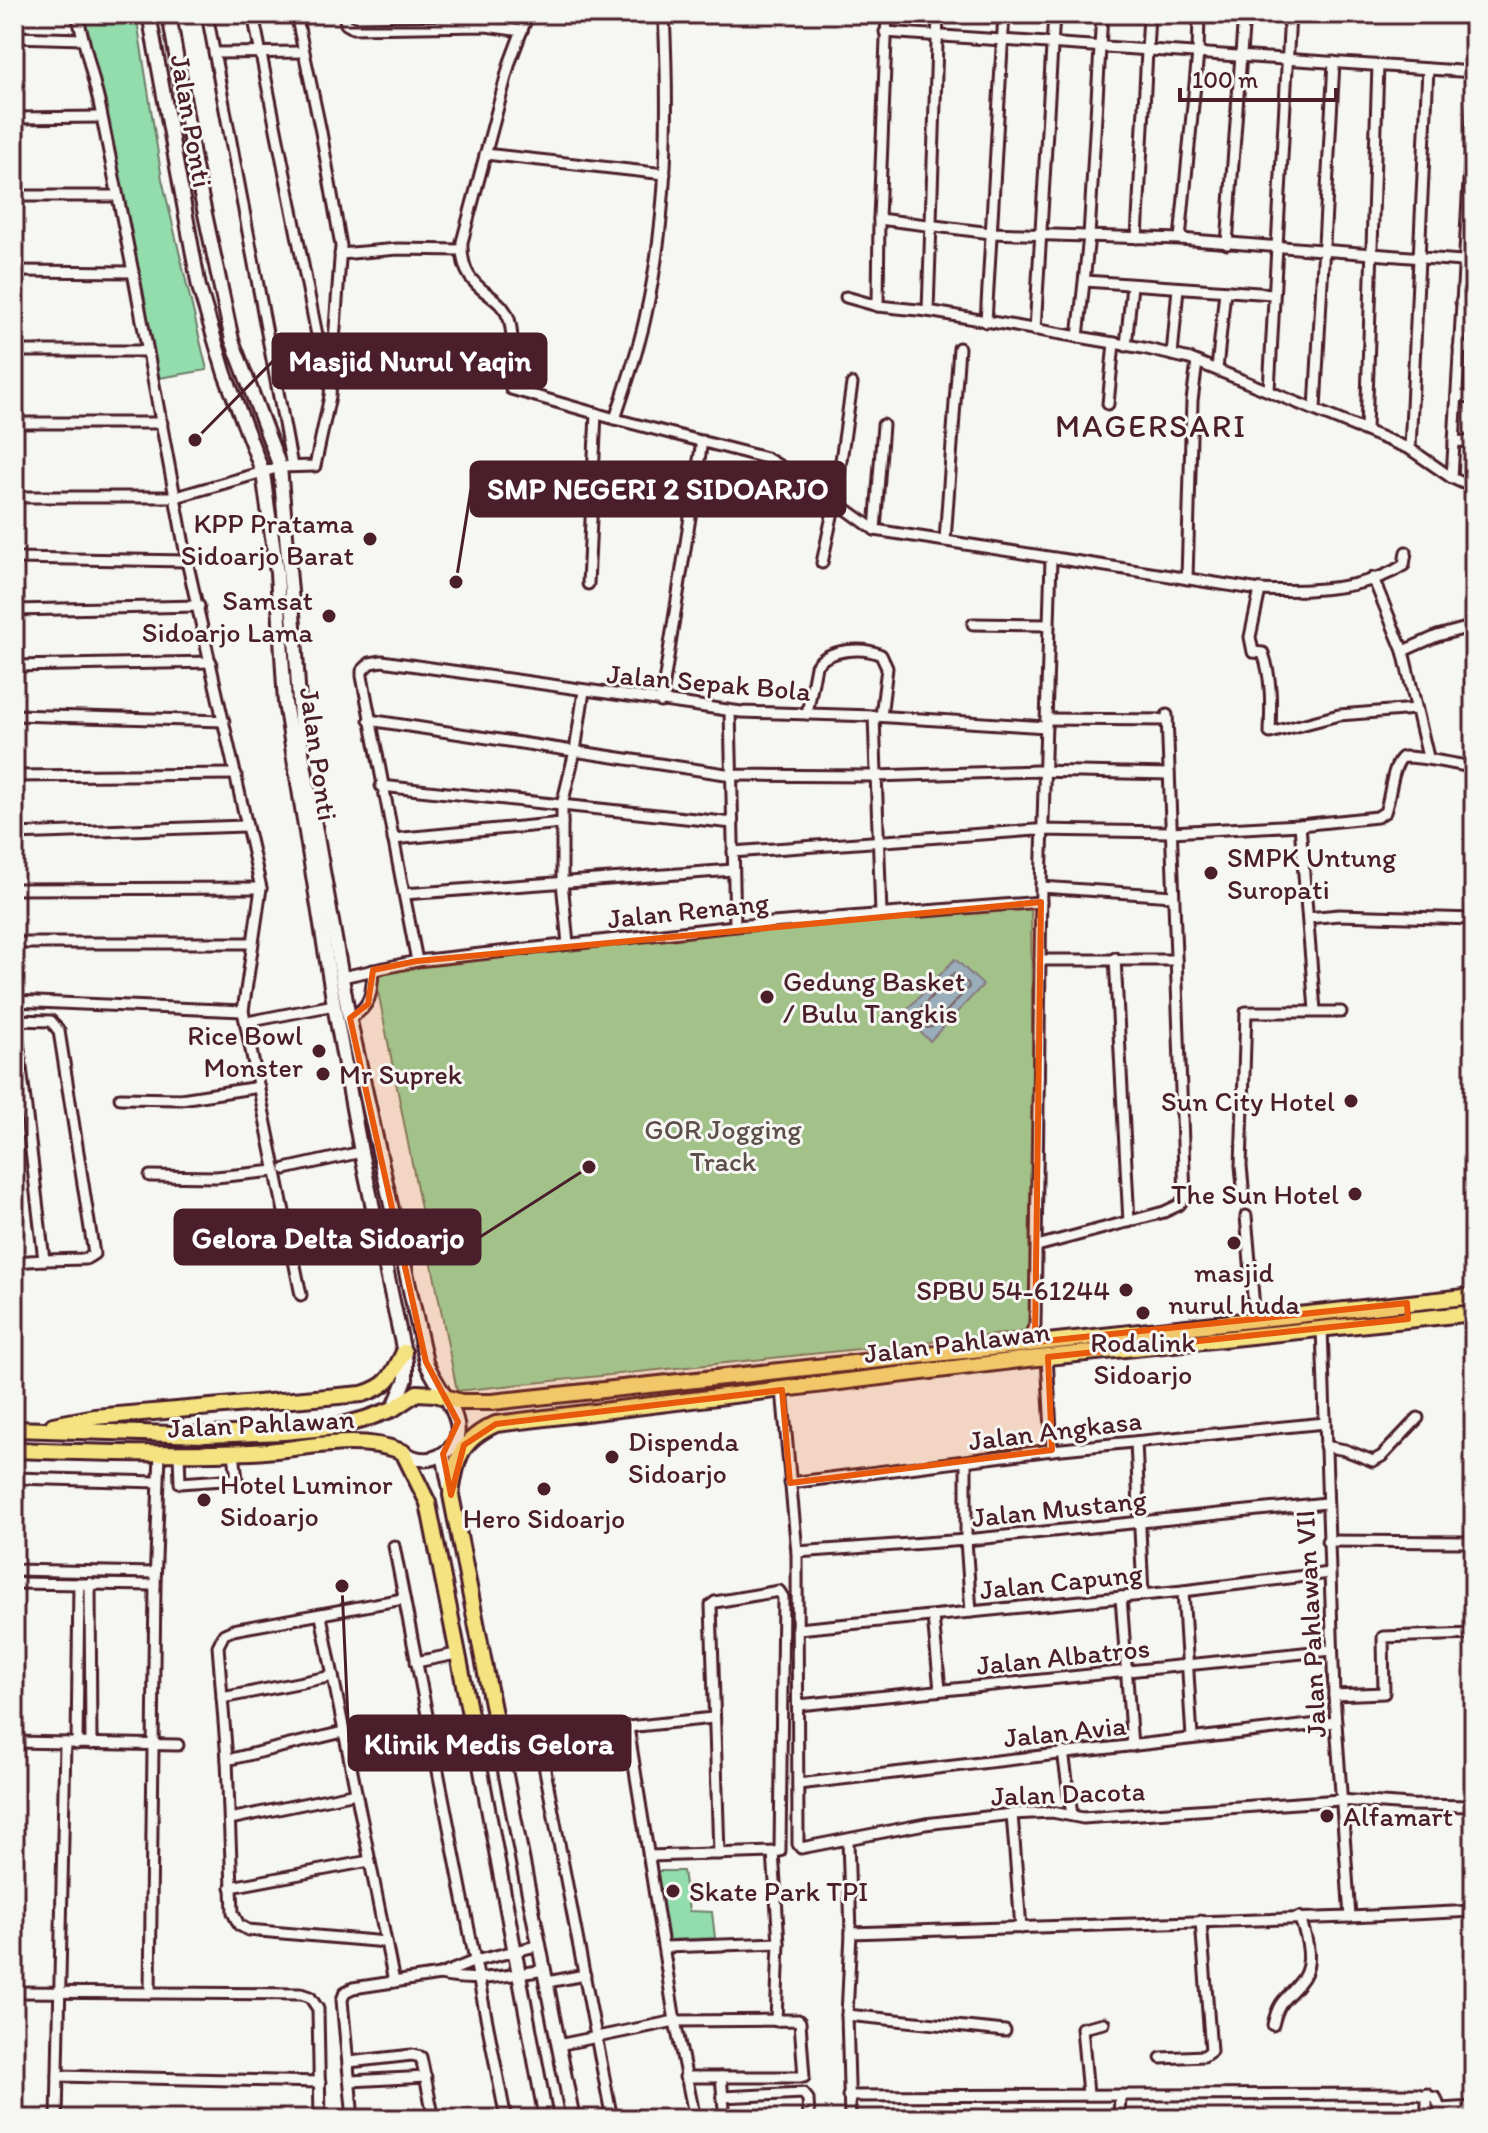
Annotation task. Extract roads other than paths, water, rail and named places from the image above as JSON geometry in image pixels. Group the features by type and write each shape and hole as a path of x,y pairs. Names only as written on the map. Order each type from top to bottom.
{"main road":[{"name":"Jalan Ponti","path":"149,14 199,287 225,374 263,473 277,573 285,703 345,1066 404,1352 406,1379 393,1409"},
{"name":"Jalan Ponti","path":"169,14 195,167 232,340 286,467 302,752 359,1063 426,1362 446,1399"},
{"path":"345,1066 359,1063"},
{"name":"Jalan Pahlawan","path":"20,1430 205,1435 284,1432 336,1427 393,1409 417,1393 435,1394 461,1402 492,1402 1474,1296"},
{"path":"1430,1299 1431,1317"},
{"path":"1407,1303 1408,1319"},
{"name":"Jalan Pahlawan","path":"451,1495 459,1455 473,1435 496,1424 782,1390 1048,1364 1322,1327 1474,1313"},
{"path":"20,1430 95,1417 362,1394 381,1388 391,1378 404,1352"},
{"path":"446,1399 456,1415 458,1429 454,1442 443,1454 573,2119"},
{"name":"Jalan Pahlawan","path":"14,1450 234,1453 352,1443 380,1445 427,1460 443,1454"},
{"path":"403,1452 428,1503 546,2119"},
{"path":"479,1760 502,1750"}],"street":[{"path":"77,14 133,272 187,561 261,888 245,1016 280,1170 301,1295"},
{"path":"207,14 286,467"},
{"path":"253,14 317,335 333,352"},
{"path":"14,497 176,497 286,467 315,466 330,396 340,254 323,146 296,14"},
{"path":"344,14 346,24 353,28 486,26 522,31"},
{"path":"528,14 510,62 465,227 462,250 465,267 476,286 502,308 508,318 511,389 766,458 875,530 1260,590 1309,592 1373,578 1404,565 1406,552"},
{"path":"615,419 647,313 665,174 668,94 664,14"},
{"path":"878,306 887,14"},
{"path":"928,311 938,14"},
{"path":"986,322 1004,14"},
{"path":"1035,330 1054,14"},
{"path":"1078,337 1089,236 1102,14"},
{"path":"1137,238 1149,14"},
{"path":"1180,239 1199,14"},
{"path":"1227,244 1244,14"},
{"path":"1269,390 1290,14"},
{"path":"1428,14 1474,16"},
{"path":"885,32 937,38 1474,72"},
{"path":"14,37 82,39"},
{"path":"214,53 303,52"},
{"path":"1315,409 1334,62"},
{"path":"1366,430 1378,65"},
{"path":"1410,449 1428,69"},
{"path":"1452,478 1461,302 1469,261 1474,94"},
{"path":"14,118 101,117"},
{"path":"485,154 665,174"},
{"path":"14,196 117,196"},
{"path":"879,219 991,233 1180,239 1469,261"},
{"path":"340,254 388,250 462,250"},
{"path":"14,271 133,272"},
{"path":"1085,281 1273,294"},
{"path":"1126,346 1132,285"},
{"path":"1172,355 1178,288"},
{"path":"1217,369 1225,291"},
{"path":"846,297 878,306 928,311 1114,343 1197,362 1410,449 1452,478 1474,488"},
{"path":"1461,302 1474,302"},
{"path":"1108,404 1114,343"},
{"path":"945,540 959,348"},
{"path":"1459,348 1474,349"},
{"path":"14,351 147,351"},
{"path":"1187,579 1192,401 1197,362"},
{"path":"822,563 835,502 852,384"},
{"path":"1457,396 1474,397"},
{"path":"588,584 596,413"},
{"path":"14,423 162,423"},
{"path":"875,530 883,425"},
{"path":"661,702 702,441"},
{"path":"1454,441 1474,442"},
{"path":"14,558 187,561"},
{"path":"1027,1342 1035,1325 1041,887 1051,559"},
{"path":"1373,578 1403,651 1428,757"},
{"path":"1260,590 1250,637 1253,652 1263,653 1266,663 1272,706 1270,733 1339,715 1416,709"},
{"path":"14,610 199,606"},
{"path":"973,624 1049,625"},
{"path":"1403,651 1437,636 1474,626"},
{"path":"807,714 816,666 820,660 830,654 874,651 881,655 887,668 878,716 876,776 881,914"},
{"name":"Jalan Sepak Bola","path":"369,720 362,671 370,663 382,661 730,711 1046,723 1167,718 1169,774"},
{"path":"14,666 211,662"},
{"path":"568,944 562,882 562,805 575,751 584,691"},
{"path":"730,711 735,926"},
{"path":"14,715 224,721"},
{"path":"417,961 369,720 732,775 876,776 1044,771 1169,774 1185,1197 1179,1205 1164,1212 1037,1246"},
{"path":"733,852 1043,830 1171,832 1377,817 1385,812 1389,803 1398,760 1403,757 1428,757 1435,762 1474,767"},
{"path":"14,776 236,774"},
{"path":"381,786 733,823"},
{"path":"393,839 562,823"},
{"path":"1300,825 1315,1010"},
{"path":"14,834 245,826"},
{"path":"404,894 733,870"},
{"path":"1041,887 1173,896"},
{"path":"14,889 261,888"},
{"name":"Jalan Renang","path":"342,977 417,961 735,926 1041,902"},
{"path":"1308,918 1339,915 1474,919"},
{"path":"14,943 252,943"},
{"path":"1115,958 1129,1222"},
{"path":"1040,960 1176,960"},
{"path":"350,1018 368,1004 373,970"},
{"path":"14,1001 245,1016 334,1005"},
{"path":"14,1008 44,1260"},
{"path":"1244,1197 1241,1166 1246,1012 1341,1012"},
{"path":"14,1262 86,1259 94,1254 59,1031 51,1021 15,1020"},
{"path":"120,1098 181,1099 259,1087"},
{"path":"150,1176 216,1177 280,1170 361,1152"},
{"path":"1246,1216 1255,1319"},
{"path":"1035,1325 1048,1341"},
{"name":"Jalan Pahlawan VII","path":"1322,1327 1334,1695 1350,1917"},
{"path":"1048,1364 1052,1450"},
{"path":"782,1390 797,1552 798,1784"},
{"path":"1325,1446 1373,1461 1382,1456 1418,1418"},
{"name":"Jalan Angkasa","path":"790,1483 1052,1450 1325,1423"},
{"path":"1136,1442 1143,1594"},
{"path":"179,1454 180,1483 237,1479 234,1453"},
{"path":"150,1993 155,1573 160,1454"},
{"path":"966,1462 966,1540 971,1612"},
{"path":"14,1478 158,1482"},
{"name":"Jalan Mustang","path":"797,1552 966,1540 1326,1503"},
{"path":"1327,1541 1465,1542"},
{"path":"394,1546 506,2119"},
{"path":"14,1570 155,1573"},
{"name":"Jalan Capung","path":"798,1629 1183,1591 1329,1573"},
{"path":"14,1583 155,1585"},
{"path":"77,1744 85,1583"},
{"path":"85,1583 91,1744"},
{"path":"649,1856 719,1854 773,1852 780,1851 783,1597 779,1591 711,1605 719,1854"},
{"path":"1183,1591 1192,1738"},
{"path":"1121,1597 1132,1746"},
{"path":"386,1942 248,1930 239,1925 233,1913 231,1887 227,1760 218,1646 224,1634 233,1630 322,1618 403,1601"},
{"path":"933,1617 940,1690"},
{"path":"322,1618 394,1982"},
{"path":"1334,1695 1384,1693 1383,1637 1474,1634"},
{"name":"Jalan Albatros","path":"799,1705 1332,1650"},
{"path":"416,1662 456,1654"},
{"path":"222,1698 333,1676"},
{"path":"502,1750 592,1728 713,1718"},
{"name":"Jalan Avia","path":"798,1784 1336,1722"},
{"path":"628,1727 675,2021 695,2119"},
{"path":"227,1760 343,1732"},
{"path":"539,1739 612,2119"},
{"path":"14,1742 178,1745"},
{"path":"57,2119 65,1743"},
{"path":"1063,1752 1072,1815"},
{"name":"Jalan Dacota","path":"798,1784 798,1844 801,1848 925,1824 1012,1814 1052,1812 1083,1818 1340,1800 1474,1806"},
{"path":"230,1819 356,1793"},
{"path":"1012,1814 1021,1928"},
{"path":"848,1840 850,2119"},
{"path":"773,1852 779,1943 776,2021"},
{"path":"231,1887 369,1861"},
{"path":"851,1933 1474,1911"},
{"path":"1273,2025 1278,2005 1305,1976 1308,1940 1299,1917"},
{"path":"1161,2058 1204,2056 1211,2051 1201,1921"},
{"path":"665,1947 779,1943"},
{"path":"353,2119 342,2000 345,1992 353,1988 440,1975 475,1961 540,1945"},
{"path":"440,1975 457,1979 519,1974 585,1975"},
{"path":"14,1992 301,1994 310,1997 318,2009 320,2119"},
{"path":"847,2015 1005,2031"},
{"path":"558,2045 675,2021 800,2022 804,2077 685,2077"},
{"path":"1088,2094 1082,2028 1104,2023"},
{"path":"349,2062 418,2056 423,2060 434,2119"},
{"path":"58,2076 320,2082"},
{"path":"351,2081 426,2077"},
{"path":"721,2077 725,2119"},
{"path":"723,2097 803,2093 808,2099 809,2119"},
{"path":"848,2096 1427,2094 1436,2098 1440,2114 1474,2107"},
{"path":"1427,2094 1427,2119"},
{"path":"1119,2119 1120,2096"}],"water":[{"path":"955,959 983,985 930,1041 902,1015"}],"place":[{"name":"Masjid Nurul Yaqin","path":"195,440"},
{"name":"KPP Pratama Sidoarjo Barat","path":"370,539"},
{"name":"SMP NEGERI 2 SIDOARJO","path":"456,582"},
{"name":"Samsat Sidoarjo Lama","path":"329,616"},
{"name":"SMPK Untung Suropati","path":"1211,873"},
{"name":"Gedung Basket / Bulu Tangkis","path":"767,997"},
{"name":"Rice Bowl Monster","path":"319,1051"},
{"name":"Mr Suprek","path":"323,1074"},
{"name":"Sun City Hotel","path":"1351,1101"},
{"name":"Gelora Delta Sidoarjo","path":"589,1167"},
{"name":"The Sun Hotel","path":"1355,1194"},
{"name":"masjid nurul huda","path":"1234,1243"},
{"name":"SPBU 54-61244","path":"1126,1290"},
{"name":"Rodalink Sidoarjo","path":"1143,1313"},
{"name":"Dispenda Sidoarjo","path":"612,1457"},
{"name":"Hero Sidoarjo","path":"544,1489"},
{"name":"Hotel Luminor Sidoarjo","path":"204,1500"},
{"name":"Klinik Medis Gelora","path":"342,1586"},
{"name":"Alfamart","path":"1327,1816"},
{"name":"Skate Park TPI","path":"673,1891"}],"district":[{"name":"MAGERSARI","path":"1151,426"}],"park label":[{"name":"GOR Jogging Track","path":"723,1145"}]}
